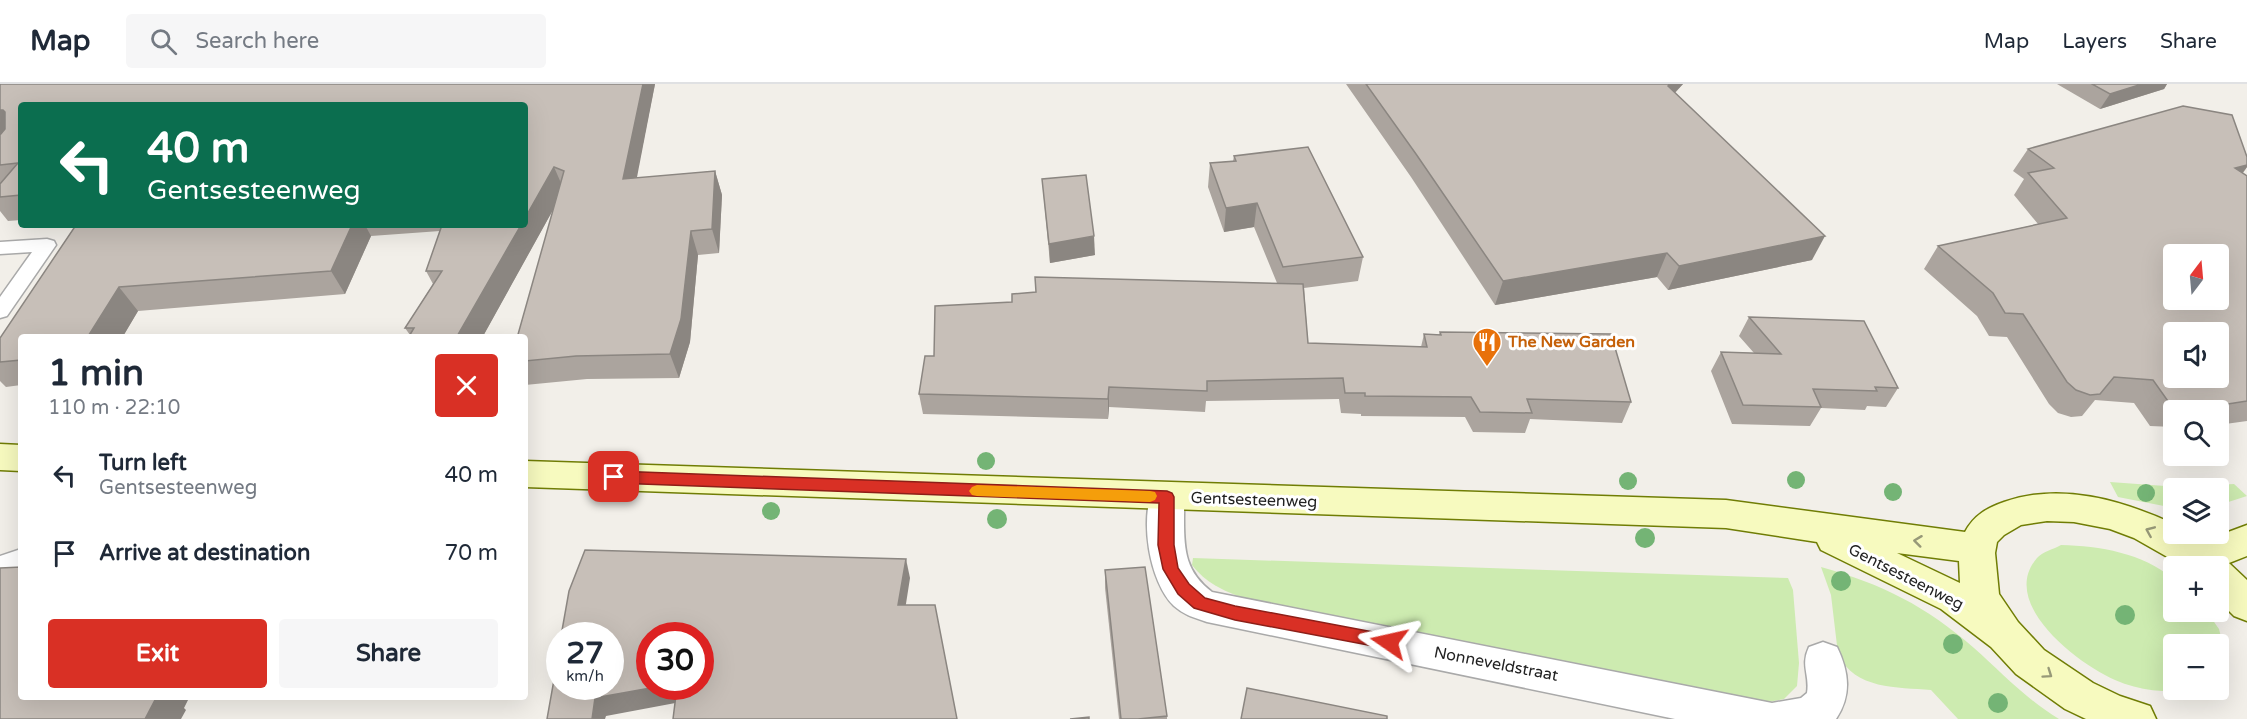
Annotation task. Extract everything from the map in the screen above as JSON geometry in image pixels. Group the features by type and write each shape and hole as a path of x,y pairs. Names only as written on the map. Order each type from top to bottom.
{"main road":[{"path":"0,457 18,458"},
{"name":"Gentsesteenweg","path":"528,474 1725,514 1977,548 1980,596 2005,635"},
{"path":"1977,548 1986,530 2004,516 2031,508 2073,508 2125,520 2164,537 2194,556"},
{"name":"Gentsesteenweg","path":"1803,526 1954,598 2005,635 2031,662 2079,696 2112,712 2136,719"},
{"path":"2224,556 2247,540"},
{"path":"2229,586 2247,605"}],"street":[{"name":"Nonneveldstraat","path":"1167,497 1166,545 1171,569 1183,589 1200,603 1235,613 1766,719"},
{"path":"1777,719 1814,714 1825,702 1828,688 1823,659"}],"lane":[{"path":"0,248 47,245 0,310"},
{"path":"0,566 18,560"}],"green space":[{"path":"2110,482 2163,486 2163,506 2118,497"},
{"path":"2229,484 2234,484 2247,496 2229,502"},
{"path":"2061,545 2091,547 2135,557 2148,563 2163,572 2163,622 2214,622 2220,634 2163,634 2163,691 2134,687 2115,680 2082,661 2064,646 2035,612 2028,594 2028,576 2037,558"},
{"path":"1193,558 1788,578 1793,590 1799,663 1797,686 1784,699 1769,702 1243,598 1221,589 1203,577 1192,565"},
{"path":"1821,567 1884,589 1921,608 1956,633 2025,694 2059,719 1958,719 1931,690 1891,687 1866,680 1855,674 1845,666 1838,654 1831,595"}],"building":[{"path":"0,84 643,84 623,179 715,171 712,229 691,231 681,319 670,354 576,356 528,361 528,334 518,334 564,171 554,167 528,213 528,102 18,102 18,163 0,165 0,135 5,129 5,112 0,110"},
{"path":"1366,84 1670,84 1668,86 1825,236 1679,266 1667,253 1503,281"},
{"path":"2092,84 2142,84 2110,94"},
{"path":"2183,106 2232,115 2247,157 2247,165 2235,168 2247,176 2247,401 2229,404 2229,400 2167,400 2153,380 2114,377 2100,394 2090,395 2076,390 2067,382 2023,314 2005,313 1993,293 1938,246 2067,218 2028,173 2054,168 2028,149"},
{"path":"1308,147 1363,257 1283,267 1257,203 1226,208 1210,163 1236,161 1234,156"},
{"path":"18,163 18,195 0,197 0,184"},
{"path":"1086,175 1094,236 1049,244 1042,179"},
{"path":"74,228 351,228 331,271 119,287 90,334 18,334 18,360 0,362 0,338"},
{"path":"441,228 519,228 458,334 410,334 414,328 405,328 442,271 426,271"},
{"path":"1035,277 1303,284 1308,343 1427,347 1424,334 1441,335 1440,332 1611,334 1631,402 1527,399 1532,413 1480,412 1471,397 1365,396 1365,393 1345,393 1343,378 1207,381 1207,391 1109,387 1108,399 919,394 925,356 934,356 935,306 1012,302 1012,294 1036,292"},
{"path":"1749,317 1864,321 1898,388 1875,387 1877,391 1813,389 1821,407 1743,405 1721,352 1781,354"},
{"path":"585,550 906,559 898,605 935,605 957,719 673,719 675,700 714,700 714,622 636,622 636,691 624,693 624,622 563,622 569,591"},
{"path":"18,567 18,700 155,700 145,719 0,719 0,568"},
{"path":"1145,567 1167,716 1121,719 1105,570"},
{"path":"1247,688 1387,716 1387,719 1241,719"},
{"path":"550,700 595,700 592,719 547,719"}],"slow traffic":[{"path":"977,491 1150,496"}],"place":[{"name":"The New Garden","path":"1487,368"}],"route":[{"path":"614,477 1167,497 1166,545 1171,569 1183,589 1200,603 1235,613 1389,642"}]}
